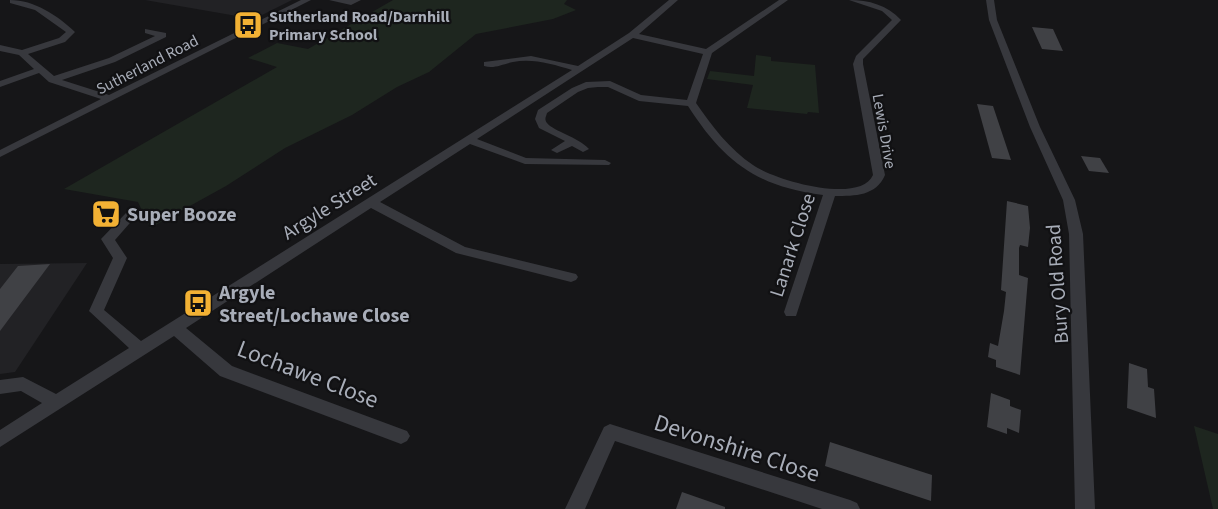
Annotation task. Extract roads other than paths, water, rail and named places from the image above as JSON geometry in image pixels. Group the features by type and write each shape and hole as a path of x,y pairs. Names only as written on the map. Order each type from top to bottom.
{"street":[{"path":"0,48 22,53 63,40 71,32 38,8 13,1 16,0"},
{"name":"Sutherland Road","path":"0,154 307,0"},
{"path":"333,0 351,3 357,0"},
{"name":"Argyle Street","path":"0,439 632,35 674,0"},
{"path":"583,149 573,141 543,126 540,119 542,112 586,85 610,84 639,98 691,103 708,52 784,0"},
{"path":"853,0 882,7 895,16 908,16"},
{"name":"Bury Old Road","path":"990,0 993,20 1035,127 1069,200 1076,234 1085,509"},
{"name":"Lewis Drive","path":"691,103 699,116 752,170 782,183 830,191 866,190 875,184 879,175 858,64 862,53 894,24 897,20 895,16"},
{"path":"52,80 112,60 163,35 148,31"},
{"path":"632,35 708,52"},
{"path":"22,53 52,80 110,99"},
{"path":"487,64 494,66 513,59 551,60 579,69"},
{"path":"0,84 40,70"},
{"path":"469,140 525,161 605,163"},
{"path":"557,150 573,141"},
{"name":"Lanark Close","path":"791,312 830,191"},
{"path":"371,203 461,250 572,277"},
{"path":"130,216 108,239 120,258 96,311 141,349"},
{"name":"Lochawe Close","path":"174,327 226,370 401,436"},
{"path":"0,387 23,384 57,403"},
{"name":"Devonshire Close","path":"575,509 610,432 850,509"}],"place":[{"name":"Sutherland Road/Darnhill Primary School","path":"248,25"},
{"name":"Super Booze","path":"106,214"},
{"name":"Argyle Street/Lochawe Close","path":"198,303"}]}
